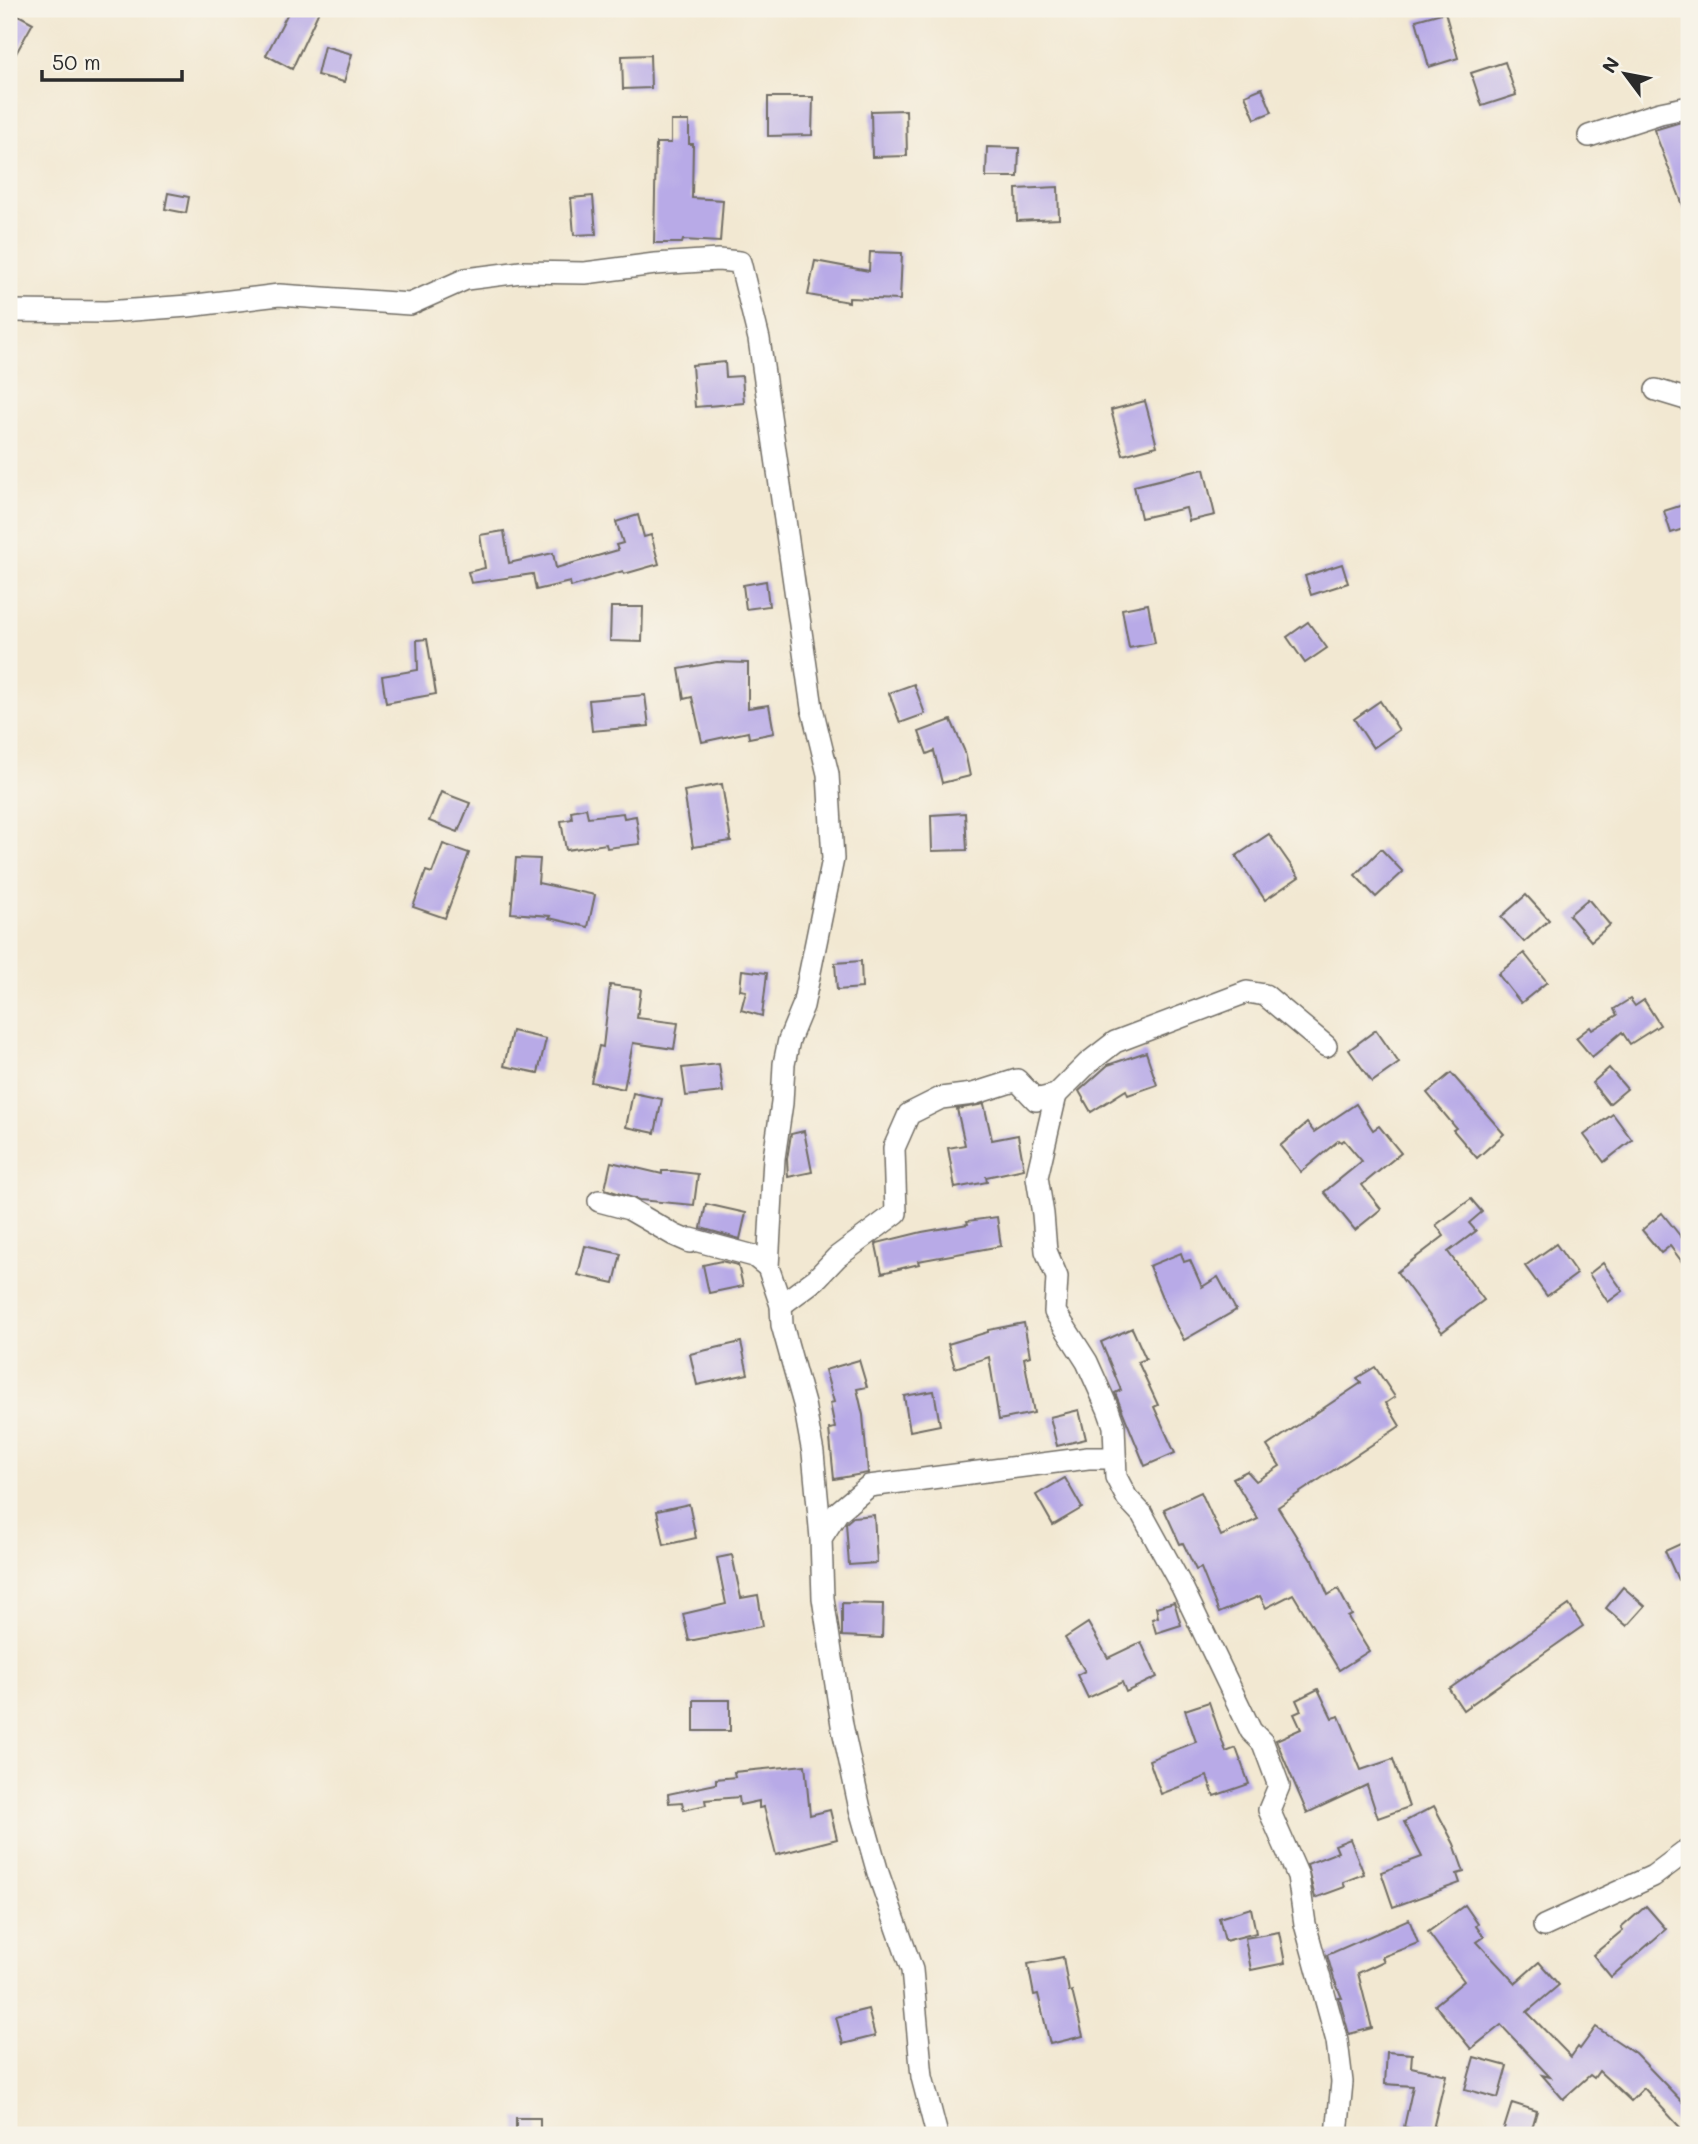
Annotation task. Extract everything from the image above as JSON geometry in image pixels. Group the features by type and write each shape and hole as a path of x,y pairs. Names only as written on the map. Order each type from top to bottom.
{"street":[{"path":"1589,136 1660,113 1689,107"},
{"path":"9,311 106,312 279,295 411,304 466,279 521,272 585,273 655,264 718,260 740,262 759,339 812,708 828,774 833,859 803,1006 789,1040 784,1064 774,1158 768,1267 781,1305 782,1325 804,1404 814,1453 823,1598 842,1725 860,1809 878,1873 912,1970 922,2077 937,2135"},
{"path":"1656,390 1689,400"},
{"path":"781,1305 816,1279 837,1257 896,1213 894,1148 909,1114 941,1098 973,1094 1017,1080 1036,1100 1056,1095 1088,1063 1115,1042 1247,992 1265,995 1326,1046"},
{"path":"1056,1095 1037,1177 1044,1213 1046,1251 1057,1277 1055,1312 1097,1382 1114,1426 1116,1477 1127,1498 1142,1514 1182,1587 1251,1731 1263,1743 1279,1786 1269,1810 1298,1876 1305,1923 1337,2041 1342,2082 1337,2135"},
{"path":"599,1201 629,1209 674,1236 690,1242 691,1238 754,1256 768,1267"},
{"path":"821,1538 838,1512 869,1486 1088,1458 1115,1458"},
{"path":"1544,1926 1653,1876 1689,1849"}],"building":[{"path":"290,9 320,9 292,69 266,55"},
{"path":"9,10 33,23 9,66"},
{"path":"1445,12 1458,58 1429,67 1416,20"},
{"path":"324,46 352,54 344,82 317,75"},
{"path":"650,55 651,88 623,89 622,56"},
{"path":"1505,62 1516,95 1482,106 1471,73"},
{"path":"1262,88 1272,112 1255,119 1245,95"},
{"path":"768,97 813,97 812,135 768,136"},
{"path":"906,110 907,156 872,157 871,111"},
{"path":"671,121 689,121 689,144 693,144 692,198 723,200 720,242 683,240 682,243 654,243 656,143 671,143"},
{"path":"1681,122 1689,143 1689,221 1654,130"},
{"path":"987,147 1019,148 1018,177 986,177"},
{"path":"1058,187 1059,219 1017,221 1016,189"},
{"path":"168,193 189,197 186,213 165,209"},
{"path":"593,196 596,234 574,235 571,198"},
{"path":"870,252 902,253 900,300 849,298 849,302 808,295 815,261 869,271"},
{"path":"725,362 726,377 742,376 744,403 695,407 692,365"},
{"path":"1145,401 1157,446 1123,455 1111,410"},
{"path":"1204,469 1215,515 1189,521 1186,508 1141,518 1134,486"},
{"path":"1689,503 1689,527 1671,533 1664,511"},
{"path":"638,515 644,537 651,535 659,564 624,574 623,571 571,587 570,582 536,590 533,574 471,583 468,572 485,568 480,535 504,531 509,563 553,553 556,568 618,550 616,545 623,543 616,522"},
{"path":"1342,564 1348,583 1311,595 1305,576"},
{"path":"766,581 769,606 746,609 743,585"},
{"path":"1148,604 1155,643 1129,648 1122,609"},
{"path":"611,607 643,607 642,642 610,641"},
{"path":"1308,622 1327,648 1305,663 1287,637"},
{"path":"427,639 436,694 386,703 382,676 418,670 417,640"},
{"path":"717,662 748,663 748,708 769,705 774,733 749,738 748,732 702,742 692,697 684,699 679,669"},
{"path":"914,684 925,714 900,723 889,693"},
{"path":"645,695 649,726 592,731 589,700"},
{"path":"1380,701 1399,730 1373,748 1354,719"},
{"path":"951,720 965,752 970,776 942,783 934,751 927,754 919,732"},
{"path":"722,784 731,841 693,847 684,791"},
{"path":"441,792 470,803 458,832 429,821"},
{"path":"586,808 588,817 623,813 624,818 636,816 640,844 607,848 606,844 566,850 561,821 572,819 571,811"},
{"path":"965,813 967,850 932,851 931,815"},
{"path":"1269,834 1299,877 1265,900 1236,856"},
{"path":"443,844 469,853 445,918 413,907 426,871 432,873"},
{"path":"1381,849 1403,872 1376,897 1355,875"},
{"path":"516,858 540,859 538,883 595,895 588,927 549,918 550,916 511,913"},
{"path":"1526,895 1549,920 1524,942 1501,917"},
{"path":"1588,899 1610,925 1591,941 1569,915"},
{"path":"1524,953 1547,982 1521,1003 1498,974"},
{"path":"861,961 862,988 837,990 835,963"},
{"path":"742,970 767,973 762,1016 741,1010 746,991 740,990"},
{"path":"610,985 641,989 637,1018 678,1023 674,1049 633,1043 624,1089 591,1082 599,1046 603,1047"},
{"path":"1630,999 1635,1006 1644,1000 1660,1025 1630,1044 1622,1032 1592,1057 1576,1038 1590,1027 1592,1030 1617,1015 1614,1009"},
{"path":"1376,1030 1399,1063 1372,1082 1349,1050"},
{"path":"512,1031 546,1039 538,1073 504,1066"},
{"path":"1146,1052 1157,1085 1128,1095 1126,1090 1091,1112 1079,1091 1108,1065"},
{"path":"719,1064 723,1092 686,1096 682,1068"},
{"path":"1609,1068 1627,1089 1609,1104 1592,1083"},
{"path":"1451,1073 1504,1134 1477,1158 1427,1093"},
{"path":"633,1093 662,1099 655,1133 626,1127"},
{"path":"984,1104 992,1140 1018,1135 1024,1169 986,1177 987,1182 955,1188 948,1148 965,1145 957,1109"},
{"path":"1356,1104 1373,1130 1379,1126 1401,1153 1362,1185 1381,1209 1355,1230 1324,1192 1362,1161 1344,1140 1339,1140 1301,1172 1280,1146 1307,1123 1314,1132"},
{"path":"1613,1114 1632,1140 1604,1162 1584,1135"},
{"path":"804,1131 812,1172 788,1177 787,1159 791,1134"},
{"path":"611,1162 662,1174 662,1171 673,1171 698,1174 694,1205 639,1200 605,1189"},
{"path":"1471,1199 1482,1212 1469,1223 1476,1231 1448,1252 1484,1300 1442,1332 1397,1272 1444,1236 1436,1225"},
{"path":"706,1204 746,1213 740,1239 701,1228"},
{"path":"1662,1213 1689,1247 1689,1271 1670,1246 1661,1253 1642,1230"},
{"path":"997,1217 1001,1246 918,1261 919,1264 882,1273 877,1243 968,1224 967,1221"},
{"path":"1556,1244 1577,1274 1547,1296 1525,1266"},
{"path":"585,1246 621,1254 614,1283 578,1275"},
{"path":"1181,1253 1184,1262 1190,1260 1202,1287 1218,1277 1236,1310 1184,1340 1166,1307 1149,1266"},
{"path":"721,1261 738,1265 743,1286 709,1293 703,1265"},
{"path":"1603,1263 1623,1291 1608,1302 1589,1274"},
{"path":"1024,1323 1030,1356 1024,1358 1034,1413 999,1420 989,1357 955,1368 948,1344 988,1330"},
{"path":"1132,1328 1146,1359 1138,1362 1158,1405 1154,1407 1175,1453 1145,1466 1115,1393 1121,1390 1101,1342"},
{"path":"741,1342 748,1374 697,1385 690,1354"},
{"path":"859,1360 867,1387 857,1389 863,1415 868,1473 834,1479 829,1429 835,1428 830,1403 834,1402 825,1370"},
{"path":"1375,1367 1395,1397 1386,1403 1400,1426 1278,1507 1313,1560 1328,1595 1338,1589 1352,1615 1348,1617 1369,1651 1339,1670 1293,1594 1266,1608 1260,1596 1219,1613 1201,1568 1196,1570 1164,1509 1201,1492 1221,1536 1258,1519 1233,1478 1247,1471 1256,1481 1280,1466 1267,1446 1361,1383 1357,1378"},
{"path":"934,1391 940,1425 910,1431 904,1396"},
{"path":"1079,1410 1086,1439 1057,1446 1050,1417"},
{"path":"1065,1478 1082,1508 1053,1525 1036,1495"},
{"path":"689,1504 696,1538 664,1545 657,1511"},
{"path":"874,1515 877,1563 849,1565 846,1523 853,1517"},
{"path":"1689,1540 1689,1575 1678,1580 1665,1551"},
{"path":"732,1555 741,1598 758,1595 763,1626 689,1641 683,1614 726,1604 717,1558"},
{"path":"1623,1587 1645,1606 1627,1626 1606,1608"},
{"path":"1174,1602 1181,1625 1156,1633 1152,1619 1158,1617 1156,1607"},
{"path":"842,1603 883,1604 882,1638 842,1636"},
{"path":"1569,1605 1583,1626 1463,1710 1449,1689"},
{"path":"1088,1623 1108,1658 1141,1642 1157,1677 1126,1692 1122,1682 1088,1698 1077,1675 1085,1671 1065,1638"},
{"path":"1318,1689 1332,1718 1339,1716 1361,1770 1393,1759 1409,1807 1378,1818 1367,1785 1307,1813 1276,1740 1301,1729 1294,1714 1301,1711 1296,1700"},
{"path":"694,1700 730,1700 730,1731 694,1731"},
{"path":"1209,1702 1226,1752 1236,1748 1249,1784 1214,1796 1207,1776 1161,1794 1149,1760 1196,1742 1185,1710"},
{"path":"805,1765 810,1815 830,1810 837,1839 776,1855 764,1807 759,1808 759,1801 740,1805 739,1797 705,1800 706,1805 684,1810 682,1802 669,1803 668,1794 716,1784 716,1779 735,1777 734,1772"},
{"path":"1434,1806 1454,1844 1464,1872 1457,1874 1460,1883 1393,1907 1381,1872 1422,1857 1404,1822"},
{"path":"1350,1839 1364,1874 1343,1882 1345,1887 1315,1898 1307,1864 1338,1852 1335,1845"},
{"path":"1465,1905 1484,1937 1477,1942 1515,1983 1539,1962 1559,1985 1527,2012 1571,2057 1596,2027 1635,2053 1689,2109 1689,2135 1644,2088 1631,2101 1599,2071 1594,2078 1590,2075 1563,2099 1542,2075 1550,2077 1501,2025 1471,2049 1435,2005 1464,1981 1428,1932"},
{"path":"1646,1906 1666,1929 1611,1977 1593,1955"},
{"path":"1251,1908 1256,1933 1225,1941 1219,1918"},
{"path":"1409,1919 1418,1943 1382,1957 1384,1961 1358,1973 1372,2028 1349,2034 1339,1998 1342,1998 1327,1955"},
{"path":"1279,1932 1285,1963 1251,1970 1245,1938"},
{"path":"1063,1957 1069,1992 1072,1991 1083,2036 1050,2044 1038,1994 1034,1995 1028,1964"},
{"path":"868,2009 875,2036 843,2044 836,2017"},
{"path":"1387,2052 1412,2054 1411,2067 1446,2075 1432,2133 1404,2127 1413,2086 1385,2084"},
{"path":"1474,2057 1507,2066 1498,2098 1465,2089"},
{"path":"1512,2103 1537,2111 1530,2135 1502,2135"},
{"path":"516,2118 540,2118 540,2135 516,2135"}]}
